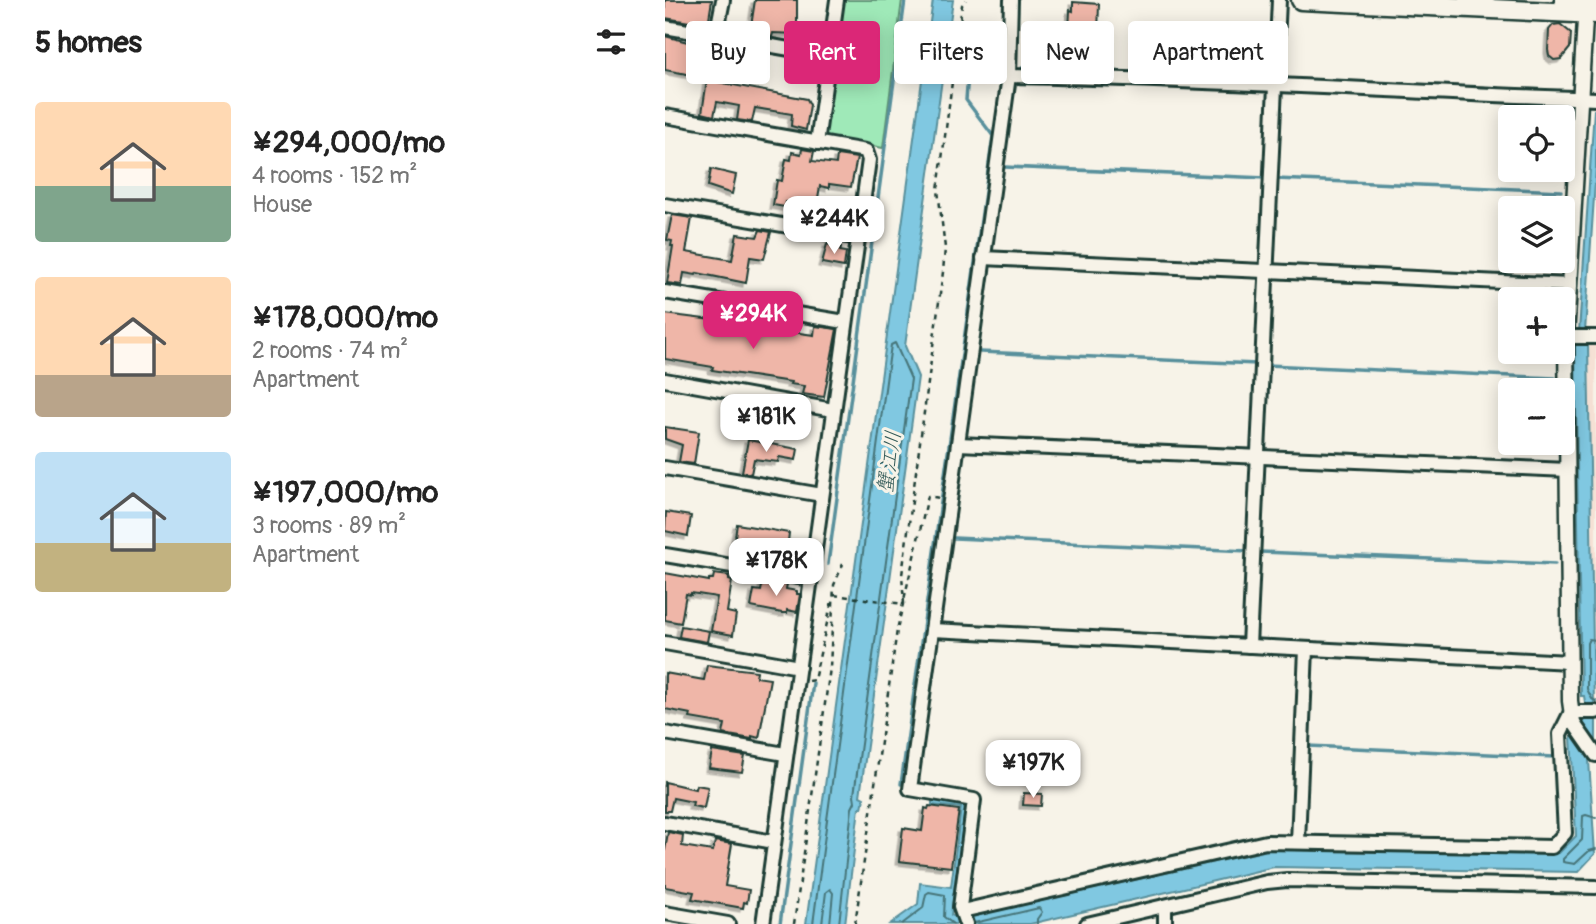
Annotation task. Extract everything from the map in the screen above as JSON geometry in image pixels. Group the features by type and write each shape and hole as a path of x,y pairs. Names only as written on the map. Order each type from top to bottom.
{"main road":[{"path":"1301,0 1590,6"},
{"path":"1565,0 1590,6"}],"street":[{"path":"719,21 723,0"},
{"path":"834,21 837,0"},
{"path":"1010,0 1009,76 910,789 974,800 960,907 964,917 1266,842 1552,847 1565,833 1560,734 1572,717 1596,712"},
{"path":"1249,646 1279,0"},
{"path":"983,258 1569,285 1580,99 1590,6"},
{"path":"665,27 686,31"},
{"path":"1009,76 1126,78 1275,87 1596,99"},
{"path":"817,143 825,84"},
{"path":"665,116 866,151 869,160 763,924"},
{"path":"665,205 858,238"},
{"path":"665,292 845,322"},
{"path":"1575,337 1596,337"},
{"path":"1566,364 1572,717 1596,755"},
{"path":"665,380 834,410"},
{"path":"958,444 1568,470"},
{"path":"665,468 822,495"},
{"path":"665,555 811,579"},
{"path":"932,631 1570,662"},
{"path":"665,643 799,667"},
{"path":"1298,842 1306,649"},
{"path":"665,733 785,754"},
{"path":"665,823 774,842"},
{"path":"1087,924 1267,882 1287,880 1596,887"},
{"path":"1165,907 1165,924"},
{"path":"665,913 728,924"}],"path":[{"path":"904,604 902,575 945,248 938,190 962,5 966,0"},
{"path":"855,924 897,630 928,496 934,497"},
{"path":"794,924 829,668 834,585 843,564"},
{"path":"834,595 904,604"},
{"path":"797,681 814,680 834,595"}],"shaded area":[{"path":"1590,341 1596,341 1596,709 1588,345"}],"green space":[{"path":"841,0 902,0 899,21 894,21 894,62 883,148 826,137 824,132 830,84 880,84 880,21 838,21"}],"water":[{"path":"933,0 953,0 950,21 930,21"},
{"name":"蟹江川","path":"921,84 941,84 905,346 918,377 860,796 864,798 862,808 859,808 845,924 806,924"},
{"path":"1594,110 1596,167 1585,332 1579,332"},
{"path":"1580,342 1588,345 1594,708 1586,708 1584,696 1581,696 1575,346"},
{"path":"1587,718 1596,718 1596,752 1589,760 1595,854 1578,872 1274,867 1030,924 890,924 918,904 920,883 951,887 961,808 932,805 932,800 963,805 965,810 951,915 960,919 1272,849 1559,853 1576,836 1571,736"}],"building":[{"path":"665,0 712,0 709,21 665,18"},
{"path":"755,0 797,0 797,21 784,21 784,33 773,33 770,37 770,21 752,21"},
{"path":"1073,2 1099,4 1098,21 1070,21 1070,10 1073,11"},
{"path":"1560,24 1571,33 1570,48 1561,59 1554,60 1549,56 1548,50 1549,30 1553,25"},
{"path":"665,36 686,42 686,74 665,70"},
{"path":"706,84 728,84 807,99 810,105 806,130 791,126 792,114 755,108 752,122 737,120 739,106 717,102 714,116 702,113"},
{"path":"802,149 814,151 812,161 836,164 837,155 857,158 851,187 829,184 829,188 820,186 814,222 804,220 806,205 786,202 785,207 773,205 777,180 782,181 786,159 791,160 792,152 801,154"},
{"path":"711,169 736,175 732,194 708,186"},
{"path":"672,215 692,218 686,252 732,260 737,234 757,237 760,230 771,232 764,259 750,257 746,283 684,273 682,285 667,283 673,246 672,241 667,240"},
{"path":"827,244 841,247 840,251 846,252 844,267 822,263"},
{"path":"665,314 744,324 785,333 814,335 815,326 837,329 824,397 802,394 804,386 790,384 791,382 712,370 713,367 665,359"},
{"path":"665,427 699,432 694,464 679,462 682,445 665,439"},
{"path":"748,440 798,449 796,460 779,457 778,462 754,459 751,474 742,472"},
{"path":"666,512 691,516 688,536 665,531"},
{"path":"737,524 789,533 787,550 765,546 761,551 734,543"},
{"path":"665,573 709,581 714,574 729,576 732,581 727,612 736,614 733,635 711,631 717,597 686,594 681,623 665,620"},
{"path":"763,581 787,584 786,589 797,591 797,594 800,594 797,612 787,610 787,613 782,613 751,607 754,590 761,591"},
{"path":"681,626 709,631 707,642 679,637"},
{"path":"707,665 757,671 756,677 770,679 759,738 723,734 725,724 690,718 691,714 665,709 665,673 704,680"},
{"path":"712,751 745,756 742,772 709,768"},
{"path":"665,782 695,789 696,785 708,787 704,808 692,806 693,802 673,798 670,811 665,811"},
{"path":"1024,793 1042,794 1041,806 1023,805"},
{"path":"929,806 959,810 951,867 899,861 903,828 922,831 925,808 928,809"},
{"path":"668,832 683,835 682,846 713,851 715,841 732,844 725,886 749,890 747,903 744,902 743,908 692,899 694,892 665,887"}],"waterway":[{"path":"828,564 905,0"},
{"path":"1114,72 1128,72"},
{"path":"1288,79 1542,91"},
{"path":"901,784 993,136 966,100 967,84"},
{"path":"1005,167 1266,178"},
{"path":"1276,179 1561,191"},
{"path":"980,352 1257,364"},
{"path":"1267,365 1555,378"},
{"path":"954,538 1249,551"},
{"path":"1259,552 1555,564"},
{"path":"780,924 813,683"},
{"path":"1308,746 1554,757"}]}
